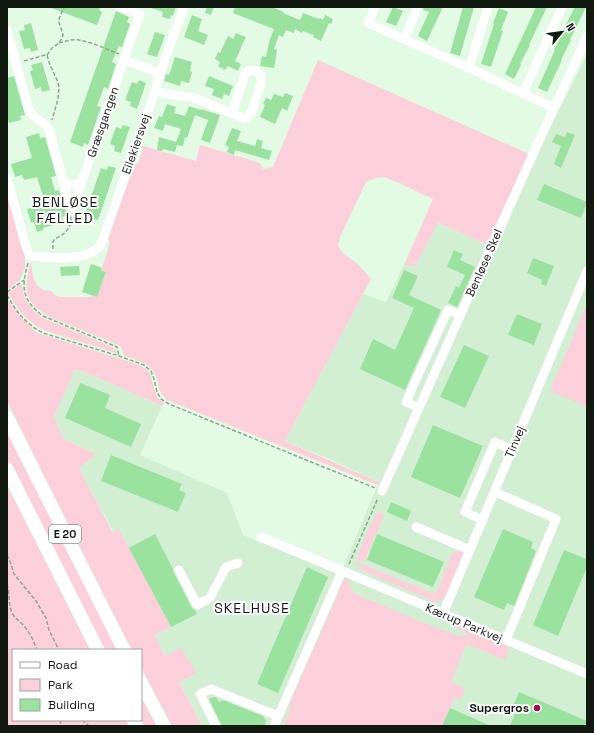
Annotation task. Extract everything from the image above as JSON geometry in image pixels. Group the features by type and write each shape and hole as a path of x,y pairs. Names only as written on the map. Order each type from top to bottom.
{"highway":[{"name":"E 20","path":"7,418 123,649"},
{"name":"E 20","path":"7,469 97,649"},
{"path":"142,685 164,726"}],"street":[{"name":"Græsgangen","path":"72,207 74,205 140,14 120,7"},
{"name":"Eilekiersvej","path":"30,256 82,256 92,252 100,246 184,7"},
{"path":"376,7 368,23 554,108"},
{"path":"404,39 418,7"},
{"path":"469,68 488,7"},
{"path":"523,93 562,7"},
{"path":"7,30 31,114 36,119 44,122 48,127 70,206 72,207"},
{"name":"Benløse Skel","path":"382,491 587,36"},
{"path":"125,58 160,73"},
{"path":"155,91 195,98 232,114 243,118 250,114 262,80 260,74 256,71 250,70 245,74 232,114"},
{"path":"7,178 26,247 30,256"},
{"path":"64,184 81,184"},
{"name":"Tinvej","path":"443,614 587,271"},
{"path":"419,408 406,402 448,310 460,316"},
{"path":"483,520 465,512 495,442 512,450"},
{"path":"495,492 556,519 506,640"},
{"path":"416,527 470,550"},
{"name":"Kærup Parkvej","path":"261,537 587,674"},
{"path":"178,570 197,605 210,598 226,567 238,563"},
{"path":"274,726 344,571"},
{"path":"216,726 200,694 211,689 278,716"}],"path":[{"path":"60,43 63,34 59,19 64,7"},
{"path":"16,64 47,55 52,48 60,43 71,40 87,42 125,58"},
{"path":"47,55 50,65 58,80 59,91 54,113 48,127"},
{"path":"54,257 53,242 66,231 72,221 70,214 72,207"},
{"path":"30,256 24,280 24,289 27,299 34,309 43,316 117,347 119,356"},
{"path":"24,280 7,294 14,308 32,327 43,333 119,356 144,366 150,371 161,399 169,404 382,491 344,571"},
{"path":"7,556 14,574 36,602 46,618 57,649"},
{"path":"7,584 12,613 25,626 37,649"}],"shaded area":[{"path":"587,55 587,726 202,726 179,682 197,673 166,656 155,635 171,627 119,529 114,533 79,468 96,454 64,439 54,417 74,369 87,373 162,406 140,455 227,493 243,535 340,575 379,482 332,460 285,441 363,294 386,302 404,265 416,265 437,223 497,249 535,157"}],"green space":[{"path":"318,60 527,153 528,156 488,245 438,223 416,265 404,265 433,199 384,177 375,178 366,182 340,237 338,246 343,253 358,264 371,279 285,441 379,482 377,485 167,400 161,393 153,370 149,366 140,361 124,356 121,347 118,345 50,317 35,306 30,300 26,287 31,261 33,277 37,285 41,288 51,291 60,297 97,297 106,272 101,270 110,241 106,239 133,162 138,164 143,149 138,147 139,145 196,161 200,145 260,163 263,169 273,167"},
{"path":"7,191 25,257 25,267 20,280 8,289"},
{"path":"19,285 22,286 24,296 29,304 35,312 43,318 108,345 117,352 116,353 49,332 35,325 20,311 8,293"},
{"path":"7,298 21,317 38,333 137,364 150,373 157,396 164,403 162,406 75,369 54,417 64,439 96,454 79,468 113,533 119,529 171,627 155,635 165,656 181,648 197,673 179,682 202,726 172,726 142,669 142,649 131,649 7,401"},
{"path":"587,304 587,407 550,391"},
{"path":"7,430 117,649 103,649 7,460"},
{"path":"7,485 89,649 12,649 12,721 126,721 129,726 7,726"},
{"path":"377,511 384,515 364,562 356,558"},
{"path":"460,549 464,554 447,594 436,602 361,570 362,567 357,565 354,561 433,593 437,592 452,554 455,551 458,552"},
{"path":"347,578 349,579 347,583 351,585 353,593 459,636 467,635 467,633 451,626 453,623 506,645 508,651 505,660 466,644 451,682 465,688 461,700 455,697 442,726 283,726 291,707 289,705 339,592 338,591 343,581"},
{"path":"142,697 157,726 143,726 141,721"}],"building":[{"path":"51,7 100,7 99,10 102,12 97,25"},
{"path":"151,7 176,7 173,16 171,15 170,19 162,17 163,12"},
{"path":"207,7 214,7 211,15 205,13"},
{"path":"235,7 272,7 300,20 303,13 323,20 325,15 333,19 331,24 329,23 321,41 313,37 314,35 303,31 302,33 295,29 294,33 286,30 283,37 279,35 274,49 277,50 274,68 260,66 262,56 266,57 269,42 274,29 233,13"},
{"path":"393,7 403,11 396,26 386,22"},
{"path":"424,7 443,7 427,41 418,36 429,12 423,10"},
{"path":"463,7 474,7 460,56 450,53"},
{"path":"536,7 547,7 514,79 505,74"},
{"path":"575,7 586,7 547,92 538,88 563,30"},
{"path":"499,8 508,12 501,30 503,31 491,67 481,64"},
{"path":"116,11 129,17 127,22 130,24 122,47 119,46 112,62 116,64 108,89 104,87 97,106 101,107 88,145 84,143 83,147 70,142"},
{"path":"192,15 202,19 198,31 208,35 204,45 184,37"},
{"path":"31,23 38,50 31,52 30,48 24,49 19,31 25,30 24,25"},
{"path":"155,32 165,35 157,57 147,54"},
{"path":"236,33 246,37 235,61 241,64 238,71 228,66 225,70 218,66 220,62 215,59 218,52 220,53 228,36 233,39"},
{"path":"175,57 192,62 190,71 192,72 189,83 181,81 180,86 164,81 166,74 169,75"},
{"path":"42,62 50,90 42,92 41,87 35,89 30,71 33,70 31,65"},
{"path":"14,76 25,115 20,116 21,120 9,123 7,116 7,78"},
{"path":"209,76 233,86 229,96 224,94 222,99 212,95 214,89 205,86"},
{"path":"139,80 146,83 137,109 130,106 131,102 125,100 132,82 137,84"},
{"path":"285,93 293,96 287,111 282,108 275,124 260,117 266,98 271,100 274,94 283,97"},
{"path":"167,104 176,107 174,113 185,116 189,106 220,115 210,143 201,140 208,120 195,115 187,138 185,137 183,146 177,145 175,152 163,149 162,151 157,150 159,137 176,142 181,129 165,124 163,131 154,128 159,116 162,117"},
{"path":"123,125 130,127 121,153 114,151 115,146 110,144 116,127 121,129"},
{"path":"232,128 241,131 237,141 255,146 257,139 263,141 261,148 272,151 269,160 235,150 234,155 227,152 229,147 225,145"},
{"path":"567,132 575,135 561,168 554,164 561,146 552,142 556,134 565,137"},
{"path":"39,133 40,138 45,137 56,176 51,177 55,191 59,190 64,208 69,215 62,217 64,222 43,228 43,230 37,232 34,222 31,223 27,209 35,207 32,199 43,196 37,177 24,180 22,175 15,177 11,164 32,158 26,137"},
{"path":"108,166 116,168 98,220 90,218 92,213 86,211 101,168 107,170"},
{"path":"544,184 587,202 581,218 537,200"},
{"path":"454,250 463,254 460,260 475,267 457,307 448,303 456,286 459,288 465,275 447,267"},
{"path":"533,258 554,266 546,286 541,284 542,280 527,273"},
{"path":"91,264 102,268 101,270 106,272 97,297 82,292"},
{"path":"79,266 80,275 61,276 60,267"},
{"path":"404,270 418,276 409,295 441,310 405,390 360,369 373,339 395,350 414,308 392,298"},
{"path":"517,314 542,324 534,345 508,335"},
{"path":"464,345 489,356 465,408 440,397"},
{"path":"80,383 110,395 105,408 141,424 131,447 65,418"},
{"path":"433,425 483,446 460,498 411,477"},
{"path":"111,455 182,484 179,490 186,493 178,512 101,481"},
{"path":"391,502 411,511 407,521 387,512"},
{"path":"503,529 533,542 531,548 536,551 514,606 507,603 504,610 474,597"},
{"path":"155,534 192,608 197,614 171,627 129,548"},
{"path":"377,534 444,562 433,587 367,560"},
{"path":"564,550 587,559 587,567 558,636 533,625"},
{"path":"307,567 328,577 278,693 257,684"},
{"name":"Supergros","path":"519,692 587,721 587,726 510,726 517,708 513,707"},
{"path":"214,697 217,698 219,702 223,700 263,716 266,722 264,726 222,726 209,699"},
{"name":"Supergros","path":"450,708 491,726 442,726"}],"place":[{"name":"Supergros","path":"537,708"}],"district":[{"name":"BENLØSE FÆLLED","path":"65,210"},
{"name":"SKELHUSE","path":"252,608"}]}
